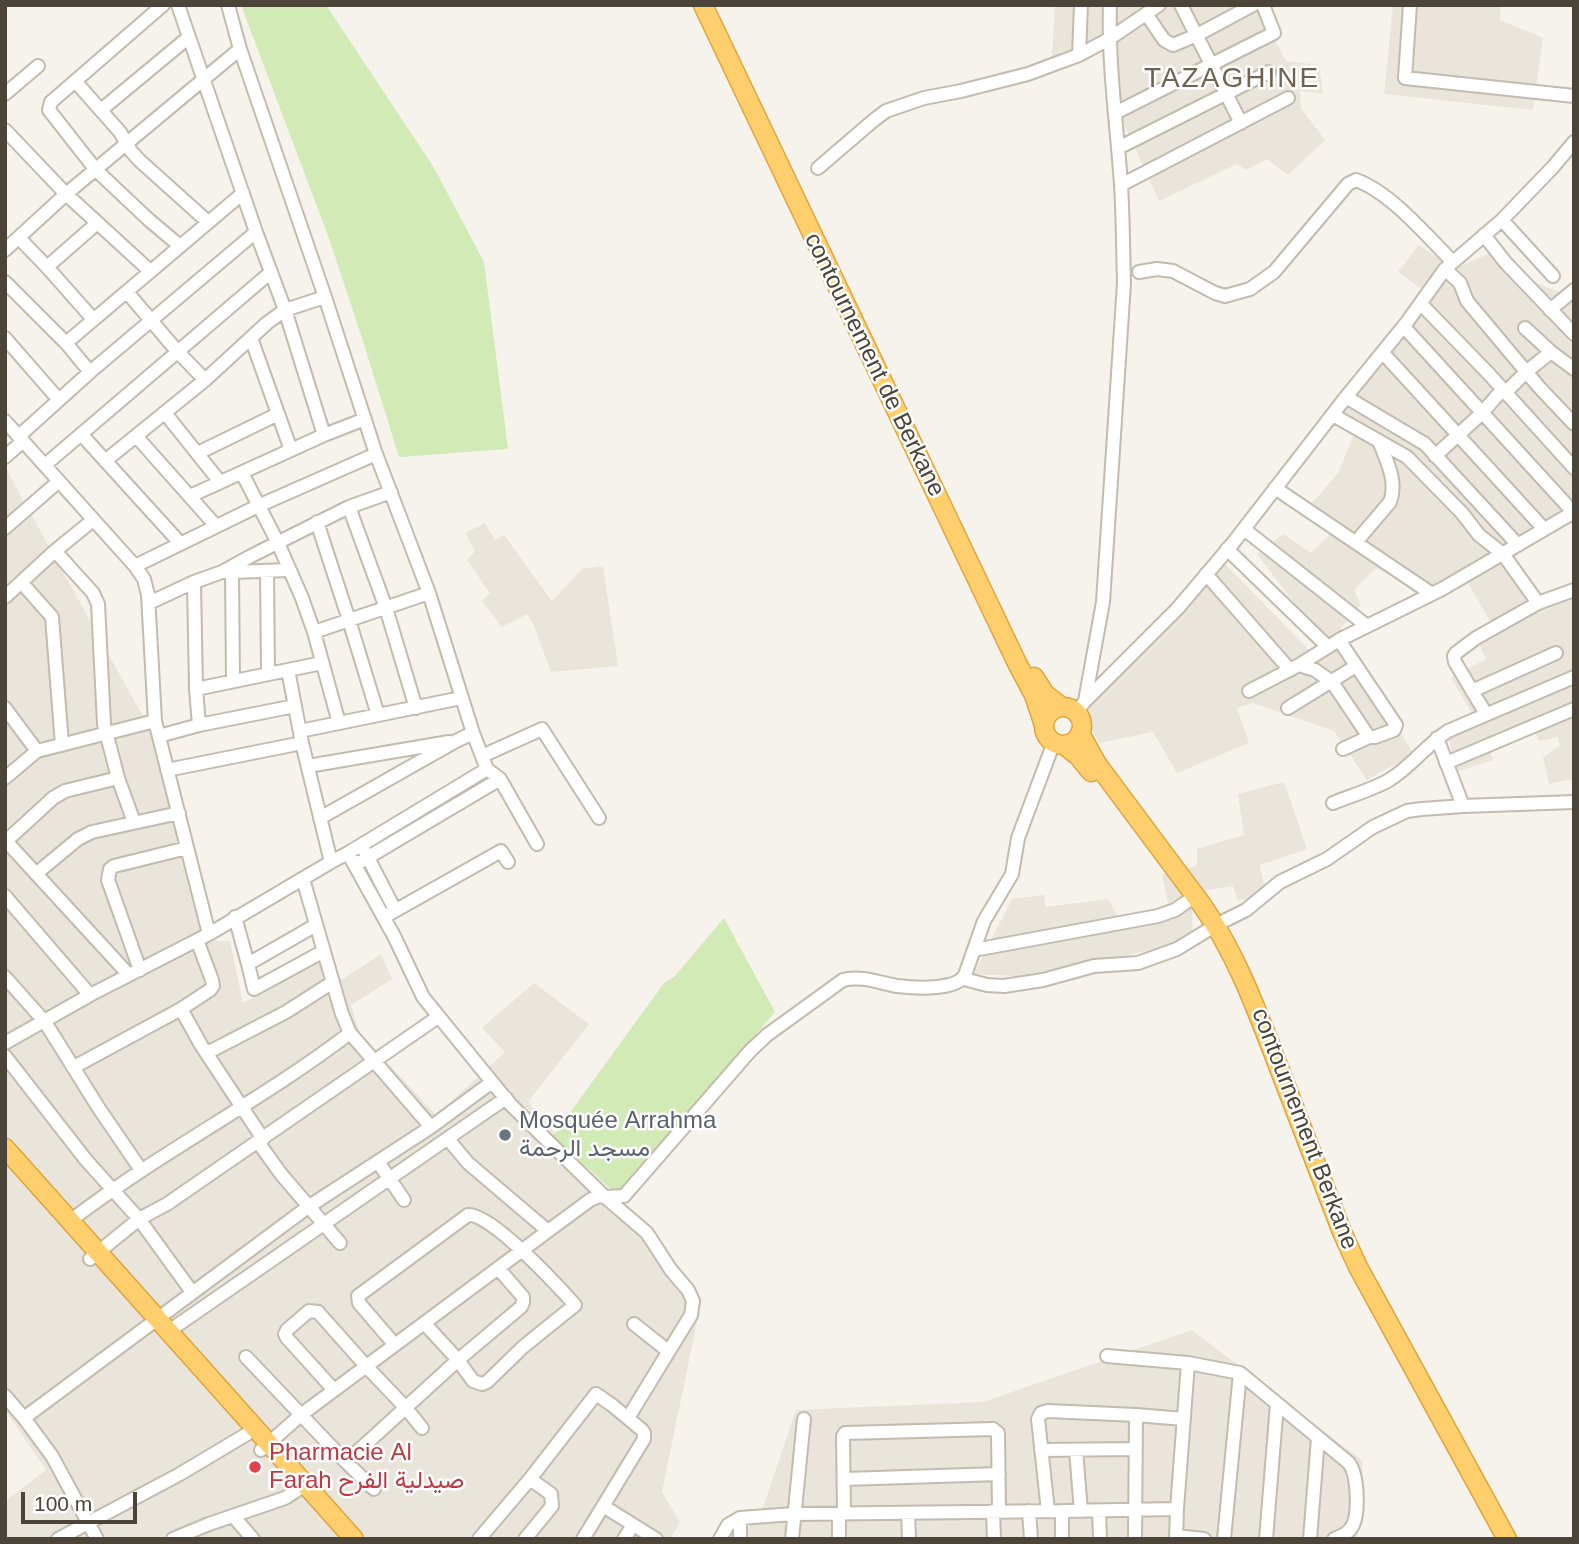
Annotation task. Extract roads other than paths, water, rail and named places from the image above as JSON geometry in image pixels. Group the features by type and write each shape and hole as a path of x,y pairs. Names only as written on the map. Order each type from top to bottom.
{"highway":[{"name":"contournement de Berkane","path":"703,5 1034,695 1044,725"},
{"path":"713,5 1028,666 1045,694 1074,707 1081,722 1080,733 1074,741 1059,744"},
{"path":"1074,707 1052,711 1044,725 1046,735 1084,763 1188,901 1212,928 1350,1271 1496,1539"},
{"name":"contournement Berkane","path":"1080,733 1097,764 1212,928 1248,987 1358,1267 1507,1539"},
{"path":"5,1148 70,1221 94,1255"},
{"path":"5,1164 158,1324 302,1488 354,1539"},
{"path":"158,1324 247,1434 265,1447"},
{"path":"302,1488 340,1539"}],"street":[{"path":"163,5 51,102 49,110 96,170 180,246"},
{"path":"178,5 285,310 324,435"},
{"path":"228,5 240,49 376,454 429,593 473,733 487,769 500,779 537,844"},
{"path":"1079,55 1081,5"},
{"path":"1074,707 1098,635 1107,552 1124,282 1121,185 1109,39 1110,5"},
{"path":"818,168 886,111 924,98 1028,74 1079,55 1109,39 1159,5"},
{"path":"1181,5 1241,123"},
{"path":"1147,15 1164,40 1173,45 1253,5"},
{"path":"1115,113 1274,33 1263,5"},
{"path":"1409,5 1405,78 1574,96"},
{"path":"101,110 189,37"},
{"path":"5,250 66,194 240,49"},
{"path":"8,86 38,66"},
{"path":"1118,148 1269,72"},
{"path":"75,81 120,132 139,160 208,222"},
{"path":"1121,185 1288,98"},
{"path":"5,130 96,224 150,271"},
{"path":"1074,707 1178,608 1404,327 1449,265 1502,220 1574,142"},
{"path":"1139,272 1157,269 1173,271 1225,296 1250,289 1274,272 1348,184 1356,180 1384,196 1449,265 1467,301 1574,424"},
{"path":"66,343 243,193"},
{"path":"1502,220 1553,276"},
{"path":"47,267 96,224"},
{"path":"5,457 59,400 90,372 256,232"},
{"path":"1484,235 1574,334"},
{"path":"19,238 93,319"},
{"path":"45,466 271,272"},
{"path":"5,282 66,343 90,372"},
{"path":"1550,310 1574,290"},
{"path":"127,292 205,380"},
{"path":"105,461 205,380 285,310 325,297"},
{"path":"1421,303 1574,468"},
{"path":"1249,691 1333,644 1432,594 1573,512 1404,327"},
{"path":"1525,328 1551,352 1572,363"},
{"path":"5,338 59,400"},
{"path":"251,338 291,450"},
{"path":"1435,456 1504,391 1551,352"},
{"path":"1383,353 1544,529"},
{"path":"1346,397 1424,444 1518,545"},
{"path":"165,413 220,482"},
{"path":"198,453 278,414"},
{"path":"1333,415 1406,457 1462,513 1475,530 1503,554 1538,603"},
{"path":"190,496 365,419"},
{"path":"5,421 135,566 147,587 155,721 187,848 213,986 206,994 181,1009 74,1068"},
{"path":"81,434 180,543"},
{"path":"136,436 216,526"},
{"path":"1356,542 1390,502 1392,496 1392,479 1379,441"},
{"path":"135,566 258,506 376,454"},
{"path":"242,473 278,543 302,598 339,723"},
{"path":"5,528 59,481"},
{"path":"1275,488 1432,594"},
{"path":"227,572 251,556 317,522 391,492"},
{"path":"349,507 386,607 416,708"},
{"path":"5,597 93,520"},
{"path":"317,522 378,715"},
{"path":"1244,529 1367,626"},
{"path":"1227,549 1356,666 1396,725 1394,730 1369,737 1343,749"},
{"path":"55,551 93,593 98,604 104,724 118,778 134,822"},
{"path":"149,603 194,582 227,572 289,570"},
{"path":"267,571 268,673"},
{"path":"227,572 233,681"},
{"path":"1206,574 1294,668 1315,670 1332,682 1369,737"},
{"path":"21,582 52,617 62,745"},
{"path":"194,582 199,725"},
{"path":"1486,714 1455,662 1456,653 1476,638 1538,603 1574,590"},
{"path":"314,632 429,593"},
{"path":"1472,691 1556,653"},
{"path":"196,689 321,663"},
{"path":"1288,708 1356,666"},
{"path":"288,670 331,862"},
{"path":"1333,803 1389,780 1448,731 1574,677"},
{"path":"167,770 301,737 339,723 461,698"},
{"path":"159,736 199,725 295,706"},
{"path":"5,708 37,751"},
{"path":"1446,763 1574,709"},
{"path":"5,778 37,751 155,721"},
{"path":"482,756 542,729 599,818"},
{"path":"320,818 473,733"},
{"path":"1437,738 1463,806"},
{"path":"308,766 456,741"},
{"path":"265,1447 302,1414 590,1200 599,1196 624,1196 750,1051 767,1035 843,980 858,978 900,986 938,987 964,979 984,921 1012,874 1018,838 1059,744"},
{"path":"5,1043 90,995 203,937 361,846 487,769"},
{"path":"118,778 65,791 53,798 6,841 134,972"},
{"path":"355,865 500,779"},
{"path":"964,979 1004,986 1044,980 1094,966 1139,963 1177,949 1238,915 1280,882 1328,859 1373,827 1406,811 1422,808 1574,802"},
{"path":"37,873 78,839 92,832 179,813"},
{"path":"361,846 424,996 438,1017 511,1105 647,1233 671,1270 688,1290 693,1301 691,1315 628,1418"},
{"path":"134,972 108,880 110,869 187,848"},
{"path":"389,914 501,851 508,862"},
{"path":"348,853 389,914"},
{"path":"303,879 342,1014 351,1033 375,1062 451,1137 467,1163 548,1231"},
{"path":"5,896 90,995"},
{"path":"974,950 1158,916 1188,901"},
{"path":"235,918 254,989 324,951"},
{"path":"248,964 317,925"},
{"path":"5,977 45,1022 141,1170"},
{"path":"207,1053 286,1012 333,982"},
{"path":"181,1009 281,1174 340,1243"},
{"path":"94,1255 139,1219 167,1204 261,1141 438,1017"},
{"path":"70,1221 111,1189 242,1108 351,1033"},
{"path":"5,1056 70,1141 139,1219 192,1292"},
{"path":"158,1324 192,1292 308,1207 437,1123 492,1082"},
{"path":"24,1418 158,1324 324,1225 506,1098"},
{"path":"378,1162 404,1200"},
{"path":"395,1345 359,1303 359,1296 468,1215 478,1215 522,1250 575,1305 482,1384 473,1381 425,1324"},
{"path":"346,1462 521,1307 523,1297 498,1268"},
{"path":"334,1390 285,1334 309,1311 318,1312 422,1427"},
{"path":"634,1324 668,1351"},
{"path":"1107,1356 1188,1363 1240,1373 1354,1469 1356,1516 1348,1532 1334,1539"},
{"path":"246,1357 374,1489"},
{"path":"1188,1363 1176,1537 1204,1539"},
{"path":"1224,1539 1240,1373"},
{"path":"479,1539 596,1394 628,1418 644,1433 644,1439 583,1539"},
{"path":"5,1396 52,1456 97,1539"},
{"path":"1266,1539 1278,1404"},
{"path":"1048,1511 1038,1419 1041,1413 1048,1411 1184,1419"},
{"path":"1135,1539 1136,1415"},
{"path":"792,1539 804,1419"},
{"path":"839,1539 845,1479 845,1433 993,1429 998,1433 999,1474 994,1539"},
{"path":"58,1539 180,1474 247,1434"},
{"path":"1310,1539 1318,1438"},
{"path":"1041,1450 1135,1449"},
{"path":"1076,1450 1081,1511"},
{"path":"845,1479 999,1474"},
{"path":"525,1539 552,1506 551,1494 530,1479"},
{"path":"173,1539 200,1534 233,1516 285,1498 302,1488"},
{"path":"603,1506 656,1539"},
{"path":"720,1539 728,1525 740,1518 794,1514 1177,1509"},
{"path":"1028,1511 1031,1539"},
{"path":"1062,1511 1062,1539"},
{"path":"1099,1511 1100,1539"},
{"path":"908,1513 909,1539"},
{"path":"233,1516 253,1539"},
{"path":"740,1518 740,1539"},
{"path":"624,1539 633,1525"}],"place":[{"name":"Mosquée Arrahma مسجد الرحمة","path":"505,1135"},
{"name":"Pharmacie Al Farah صيدلية الفرح","path":"255,1467"}],"district":[{"name":"TAZAGHINE","path":"1232,79"}]}
